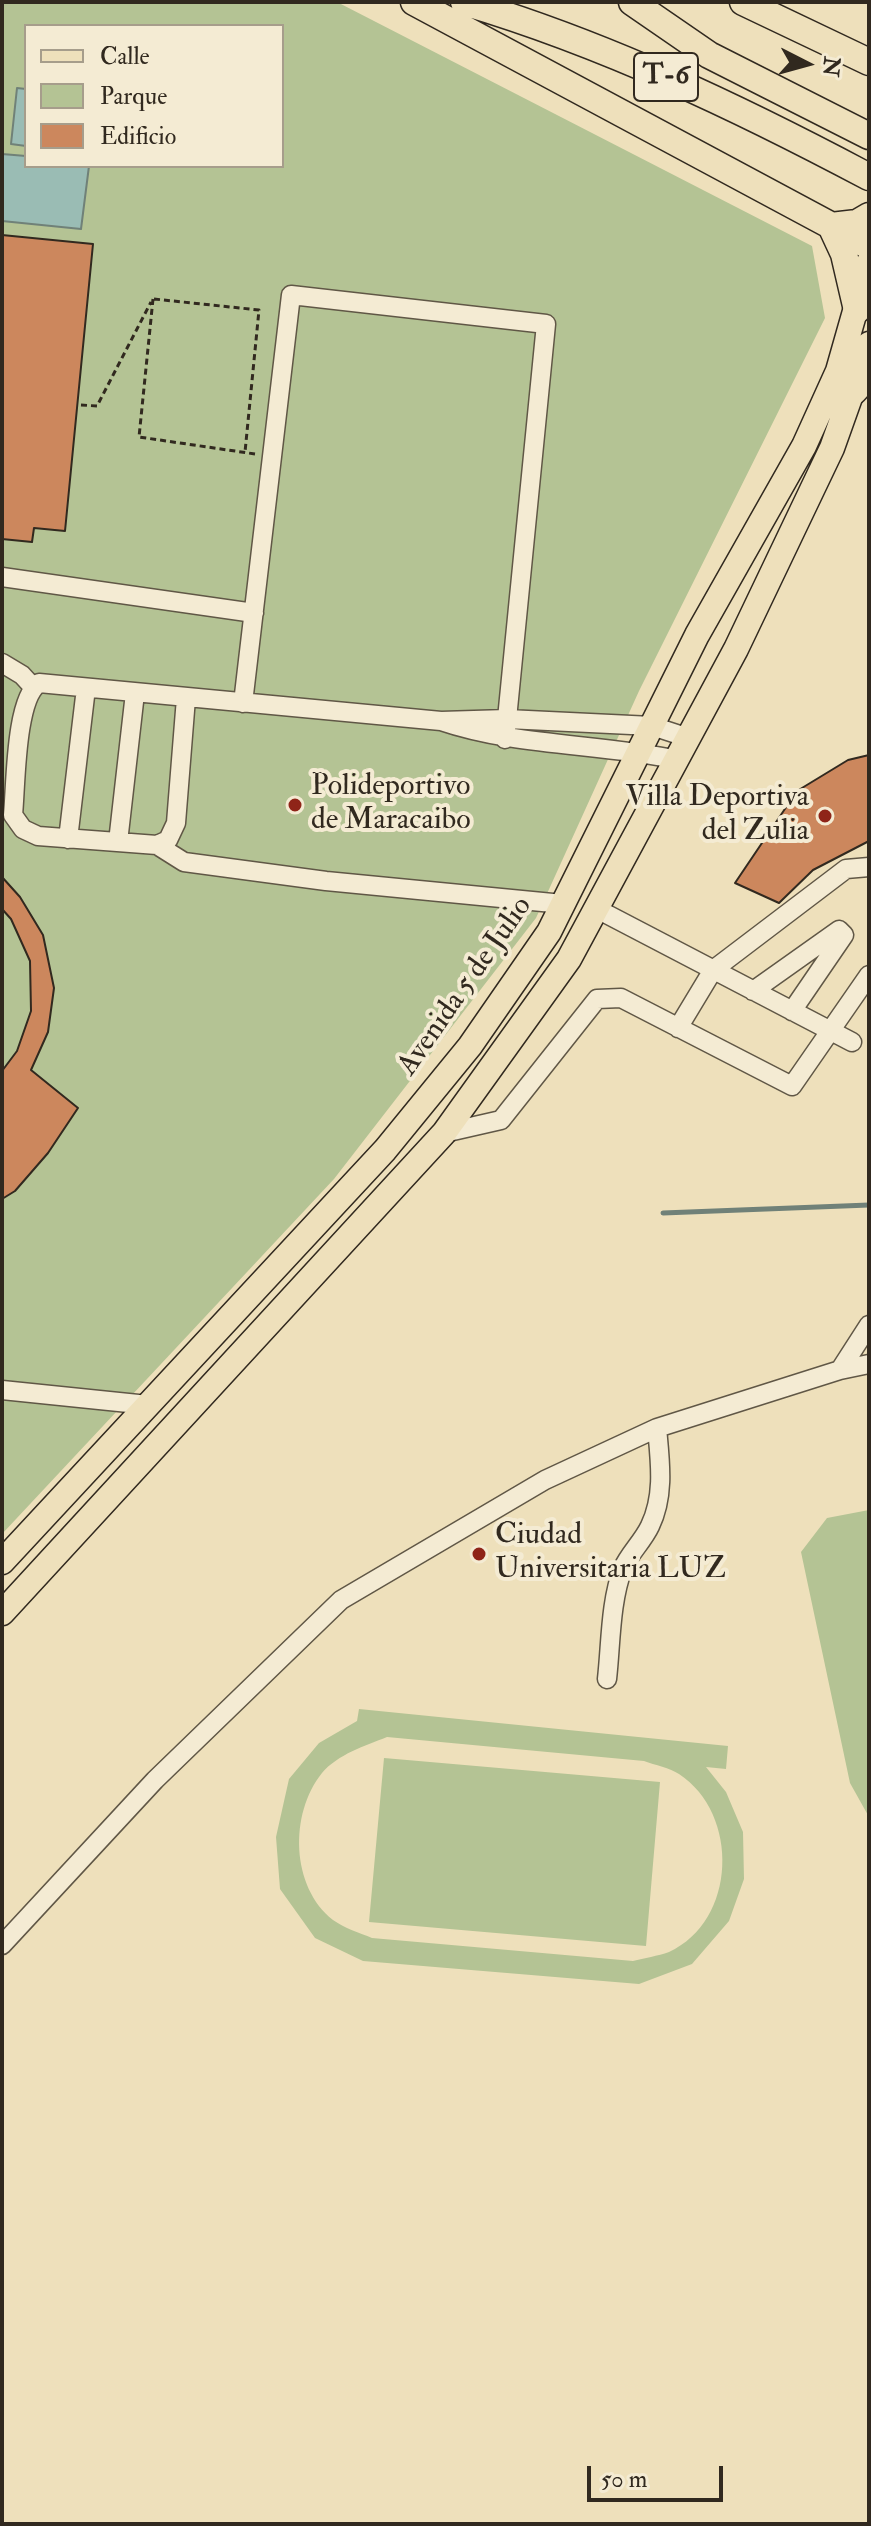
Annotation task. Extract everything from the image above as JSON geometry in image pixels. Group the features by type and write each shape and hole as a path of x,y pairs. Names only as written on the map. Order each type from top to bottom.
{"highway":[{"path":"414,2 869,246"},
{"name":"T-6","path":"464,2 572,36 679,83 864,174"},
{"name":"T-6","path":"632,2 709,55 869,136"},
{"path":"743,2 869,62"},
{"path":"831,226 857,223 869,216"},
{"path":"831,226 844,254 857,310"}],"main road":[{"name":"Avenida 5 de Julio","path":"2,1562 385,1150 470,1046 549,932 697,635 804,446 838,371 869,262"},
{"path":"2,1613 444,1133 569,959 678,760 825,462 862,383 869,344"},
{"path":"148,1405 170,1431"}],"lane":[{"path":"243,703 291,295 546,324 505,739"},
{"path":"2,577 254,613"},
{"path":"2,663 22,675 33,687"},
{"path":"563,904 326,881 184,862 157,845 38,836 23,829 13,815 23,717 33,687 39,683 441,721 507,719 598,726 652,726 689,738"},
{"path":"68,839 86,688"},
{"path":"118,842 135,693"},
{"path":"157,845 168,840 176,823 186,698"},
{"path":"441,721 505,739 640,751 678,760"},
{"path":"678,1028 713,970 846,869 869,867"},
{"path":"597,909 852,1042"},
{"path":"753,991 839,930 844,935 792,1011"},
{"path":"444,1133 501,1120 597,999 621,998 792,1086 869,975"},
{"path":"840,1370 869,1325"},
{"path":"2,1945 155,1780 341,1600 545,1480 657,1428 840,1370 869,1364"},
{"path":"2,1390 148,1405"},
{"path":"607,1679 616,1597 624,1565 650,1526 659,1502 661,1472 657,1428"}],"path":[{"path":"81,405 97,406 153,299"},
{"path":"153,299 259,310 245,452"},
{"path":"153,299 139,437 273,458"}],"green space":[{"name":"Polideportivo de Maracaibo","path":"2,2 337,2 812,246 825,318 639,691 536,918 334,1179 2,1534"},
{"path":"869,1510 869,1817 850,1783 801,1552 827,1518"},
{"path":"359,1709 728,1746 726,1769 706,1767 726,1792 743,1832 744,1879 729,1921 692,1964 639,1984 363,1961 315,1938 280,1889 276,1837 289,1779 319,1743 357,1721","holes":["387,1737 644,1761 679,1774 699,1792 713,1814 721,1840 722,1866 718,1893 708,1917 691,1937 669,1952 633,1961 372,1938 333,1920 319,1906 302,1870 300,1829 311,1790 328,1766 352,1751"]},
{"path":"384,1758 660,1782 646,1946 369,1922"}],"water":[{"path":"17,88 24,89 24,146 11,144"},
{"path":"2,154 24,156 24,168 89,168 81,229 2,221"}],"building":[{"path":"2,235 93,244 65,531 34,528 32,542 2,539"},
{"name":"Villa Deportiva del Zulia","path":"869,755 869,841 813,870 779,903 735,883 797,791 848,760"},
{"path":"2,877 20,897 43,935 54,988 48,1032 31,1070 78,1108 48,1153 15,1191 2,1199 2,1071 17,1051 31,1011 30,961 11,919 2,909"}],"waterway":[{"path":"663,1213 869,1205"}],"place":[{"name":"Polideportivo de Maracaibo","path":"295,805"},
{"name":"Villa Deportiva del Zulia","path":"825,816"},
{"name":"Ciudad Universitaria LUZ","path":"479,1554"}]}
